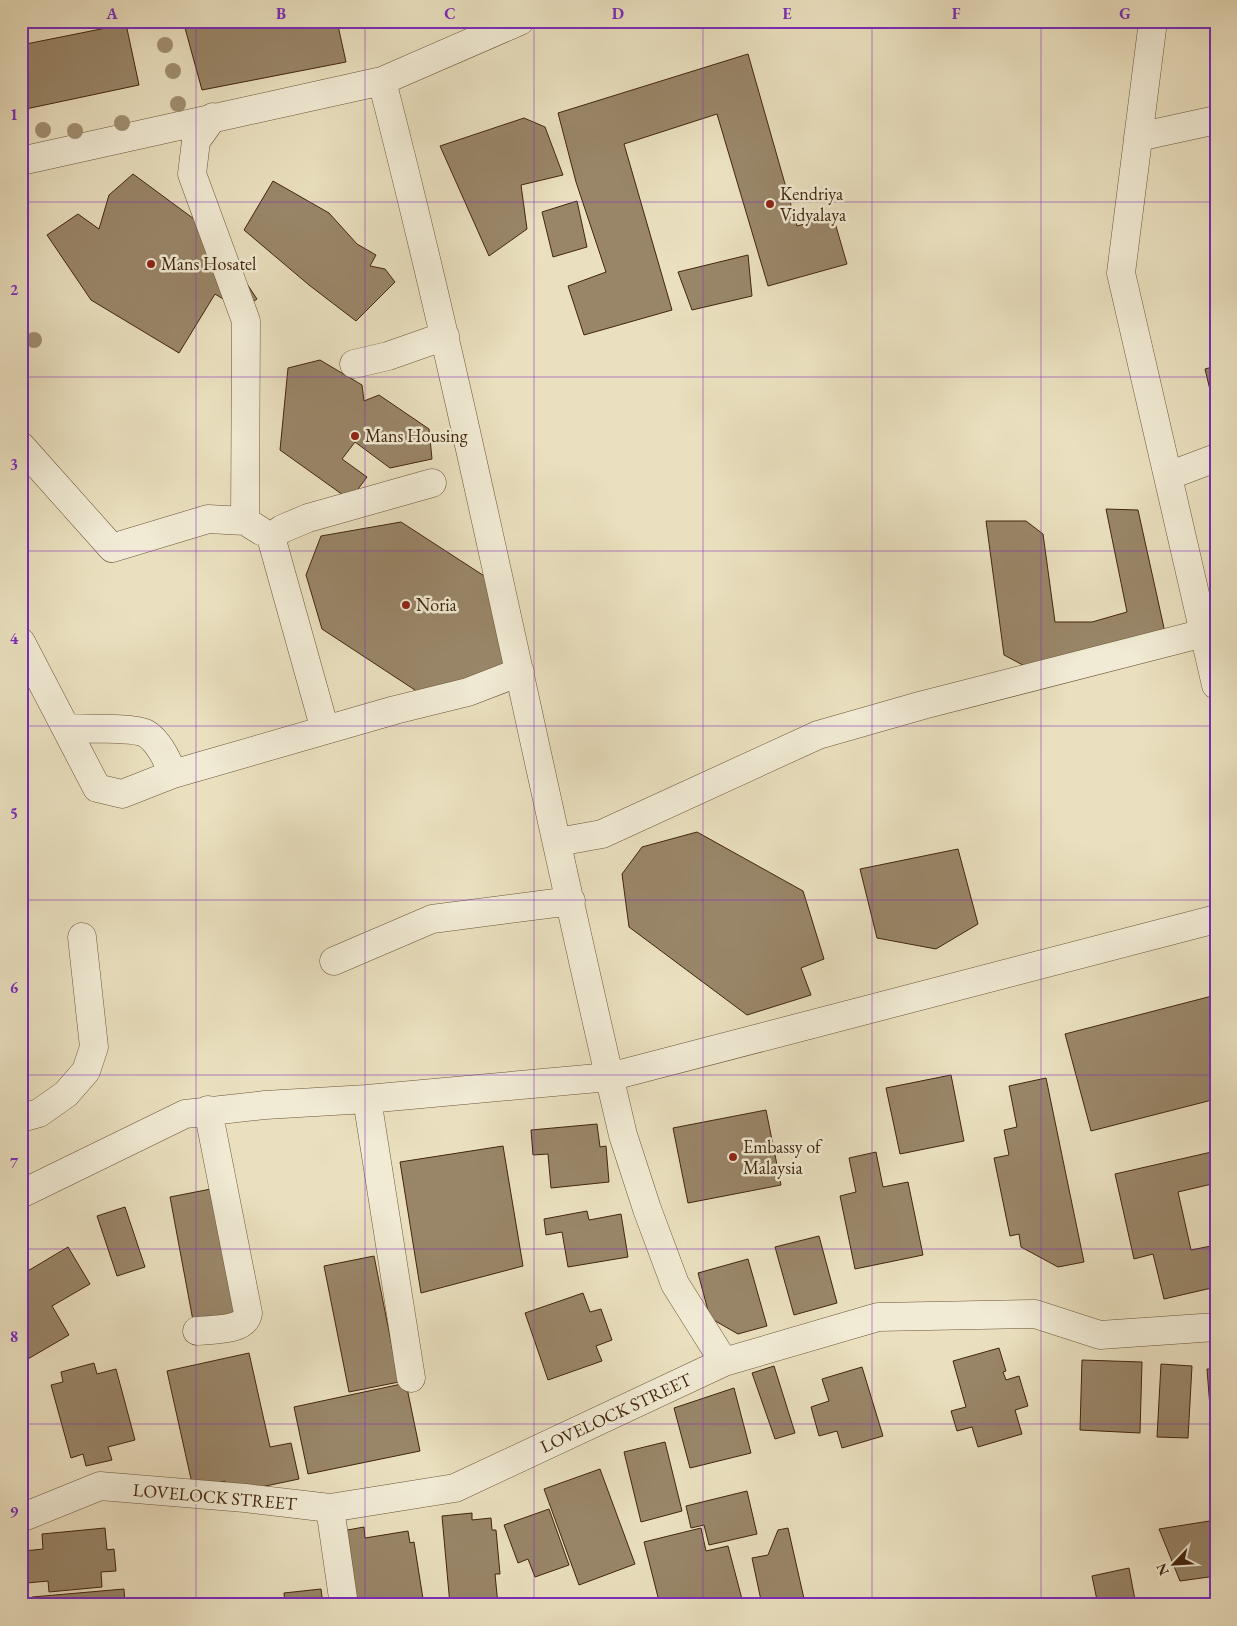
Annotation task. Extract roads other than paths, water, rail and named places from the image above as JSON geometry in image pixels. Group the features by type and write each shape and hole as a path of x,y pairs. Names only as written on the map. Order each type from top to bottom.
{"street":[{"path":"21,161 382,81 520,21"},
{"path":"1153,21 1121,274 1216,685"},
{"path":"382,81 445,336 623,1135 647,1209 675,1284 724,1362"},
{"path":"213,117 196,141 192,174 246,321 245,521"},
{"path":"1138,137 1216,120"},
{"path":"354,364 388,356 445,336"},
{"path":"21,446 112,548 208,519 245,521 271,536 325,730"},
{"path":"1168,476 1216,458"},
{"path":"271,536 308,518 432,483"},
{"path":"558,842 602,834 818,735 923,705 1204,633"},
{"path":"21,642 97,788 122,794 173,774 395,710 468,692 520,672"},
{"path":"67,728 116,729 144,733 165,754 173,774"},
{"path":"334,962 432,919 571,901"},
{"path":"21,1194 185,1114 208,1110 367,1099 609,1077 1216,919"},
{"path":"21,1118 39,1113 66,1094 86,1071 94,1047 82,937"},
{"path":"367,1099 411,1378"},
{"path":"197,1331 237,1326 245,1322 248,1313 208,1110"},
{"name":"LOVELOCK STREET","path":"21,1518 100,1486 245,1498 330,1508 455,1488 724,1362 878,1317 1035,1314 1100,1335 1216,1327"},
{"path":"330,1508 344,1605"}],"place":[{"name":"Kendriya Vidyalaya","path":"770,204"},
{"name":"Mans Hosatel","path":"151,264"},
{"name":"Mans Housing","path":"355,436"},
{"name":"Noria","path":"406,605"},
{"name":"Embassy of Malaysia","path":"733,1157"}]}
